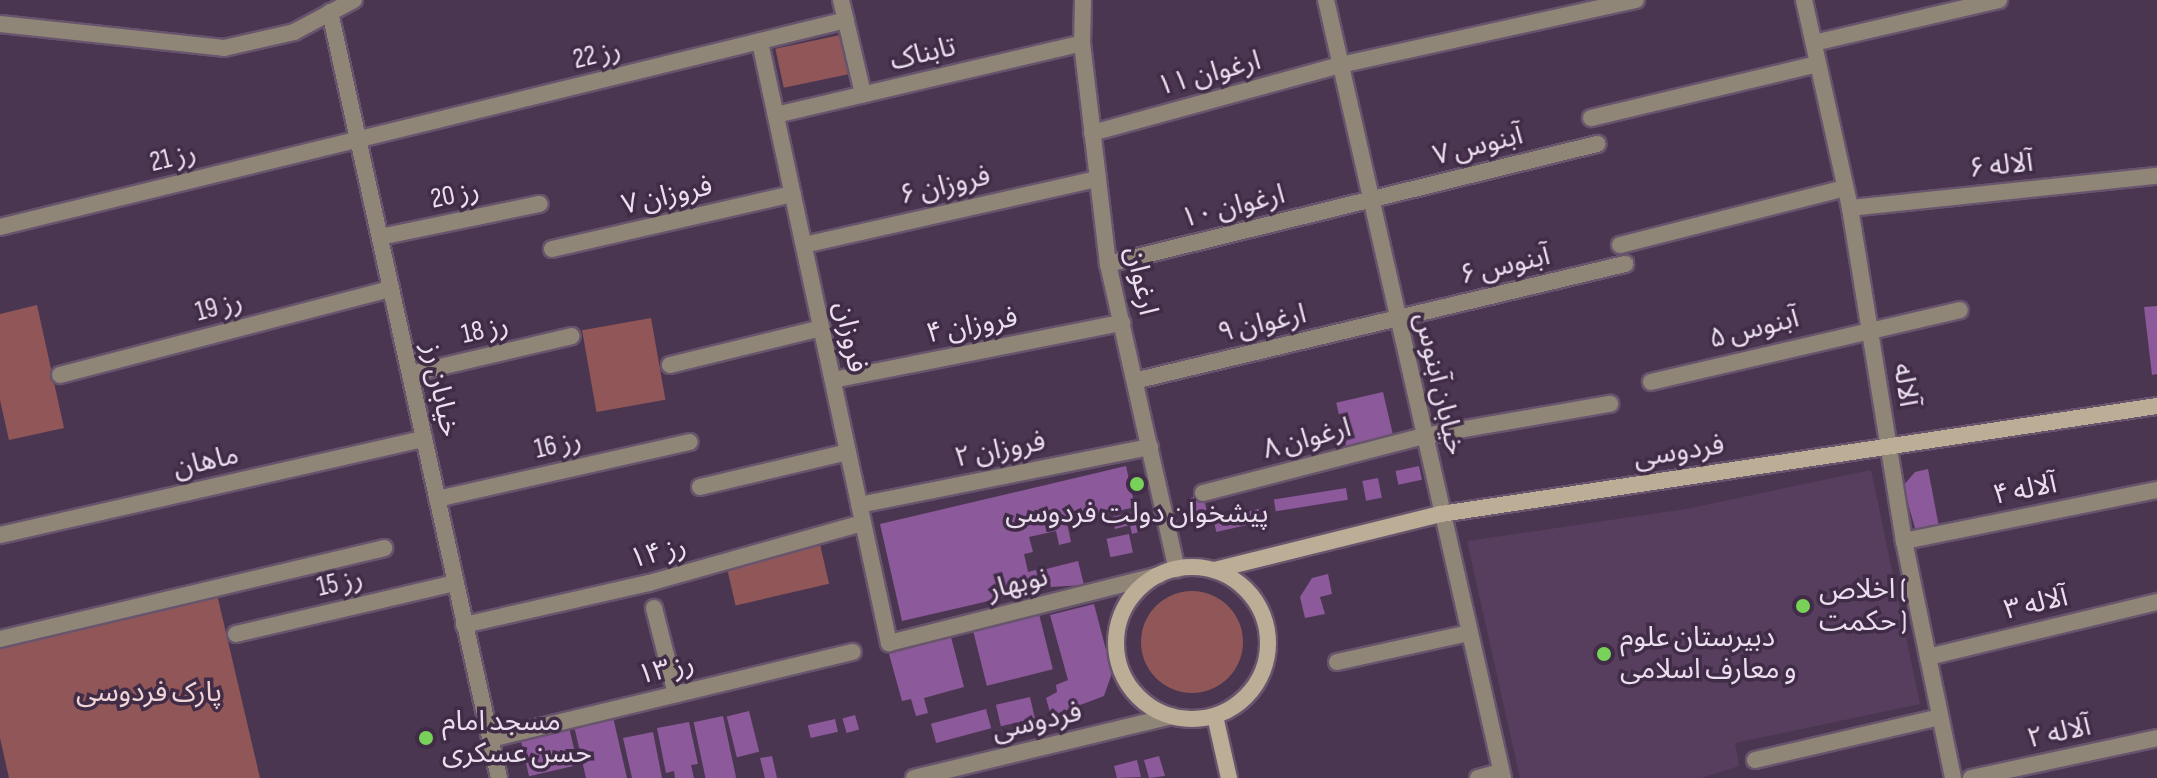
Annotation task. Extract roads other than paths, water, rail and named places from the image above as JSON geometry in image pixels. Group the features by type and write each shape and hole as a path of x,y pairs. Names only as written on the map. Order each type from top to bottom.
{"main road":[{"name":"فردوسی","path":"1214,570 1441,514 2157,406"},
{"path":"1177,569 1214,570 1250,593 1267,631 1262,674 1234,706 1215,716 1172,716 1134,692 1116,650 1126,606 1159,575 1177,569"},
{"path":"1215,716 1229,778"}],"street":[{"path":"0,24 224,48 294,32 354,0"},
{"path":"841,0 863,94"},
{"name":"ارغوان","path":"1083,0 1082,43 1108,264 1138,380 1177,569"},
{"name":"خیابان آبنوس","path":"1326,0 1502,775"},
{"name":"ارغوان ۱۱","path":"1092,133 1340,65 1636,0"},
{"name":"آلاله","path":"1804,0 1850,208 1904,541 1953,778"},
{"path":"1814,43 1999,0"},
{"name":"خیابان رز","path":"330,12 499,778"},
{"name":"رز 22","path":"359,140 846,20"},
{"name":"فروزان","path":"760,42 889,643"},
{"name":"تابناک","path":"776,115 1082,43"},
{"path":"1591,118 1818,64"},
{"name":"رز 21","path":"0,227 359,140"},
{"name":"آبنوس ۷","path":"1371,200 1597,144"},
{"name":"آلاله ۶","path":"1850,208 2157,176"},
{"name":"فروزان ۶","path":"804,245 1097,179"},
{"path":"1620,245 1845,188"},
{"name":"فروزان ۷","path":"552,249 793,194"},
{"name":"ارغوان ۱۰","path":"1108,264 1371,200"},
{"name":"رز 20","path":"380,237 540,204"},
{"name":"آبنوس ۶","path":"1397,318 1625,264"},
{"name":"رز 19","path":"60,375 391,289"},
{"name":"آبنوس ۵","path":"1651,382 1870,327 1960,310"},
{"name":"ارغوان ۹","path":"1138,380 1397,318"},
{"name":"فروزان ۴","path":"833,380 1122,323"},
{"path":"670,365 822,328"},
{"name":"رز 18","path":"410,374 572,336"},
{"path":"1424,436 1610,404"},
{"name":"ارغوان ۸","path":"1203,493 1424,436"},
{"name":"ماهان","path":"0,535 424,439"},
{"name":"رز 16","path":"437,499 690,442"},
{"name":"فروزان ۲","path":"859,505 1150,447"},
{"path":"700,487 848,452"},
{"name":"آلاله ۴","path":"1904,541 2157,490"},
{"name":"رز ۱۴","path":"464,625 649,583 863,523"},
{"path":"0,639 384,548"},
{"name":"نوبهار","path":"889,643 1159,575"},
{"name":"رز 15","path":"236,634 456,583"},
{"name":"آلاله ۳","path":"1928,657 2157,602"},
{"path":"654,608 676,694"},
{"path":"1337,662 1469,633"},
{"name":"رز ۱۳","path":"490,739 853,652"},
{"name":"فردوسی","path":"914,778 1172,716"},
{"path":"1755,760 1940,717"},
{"name":"آلاله ۲","path":"1971,778 2157,738"},
{"path":"1478,778 1502,775"}],"place":[{"name":"پیشخوان دولت فردوسی","path":"1137,484"},
{"name":"اخلاص ( حکمت )","path":"1803,606"},
{"name":"دبیرستان علوم و معارف اسلامی","path":"1604,654"},
{"name":"مسجد امام حسن عسکری","path":"426,738"}],"park label":[{"name":"پارک فردوسی","path":"149,693"}]}
